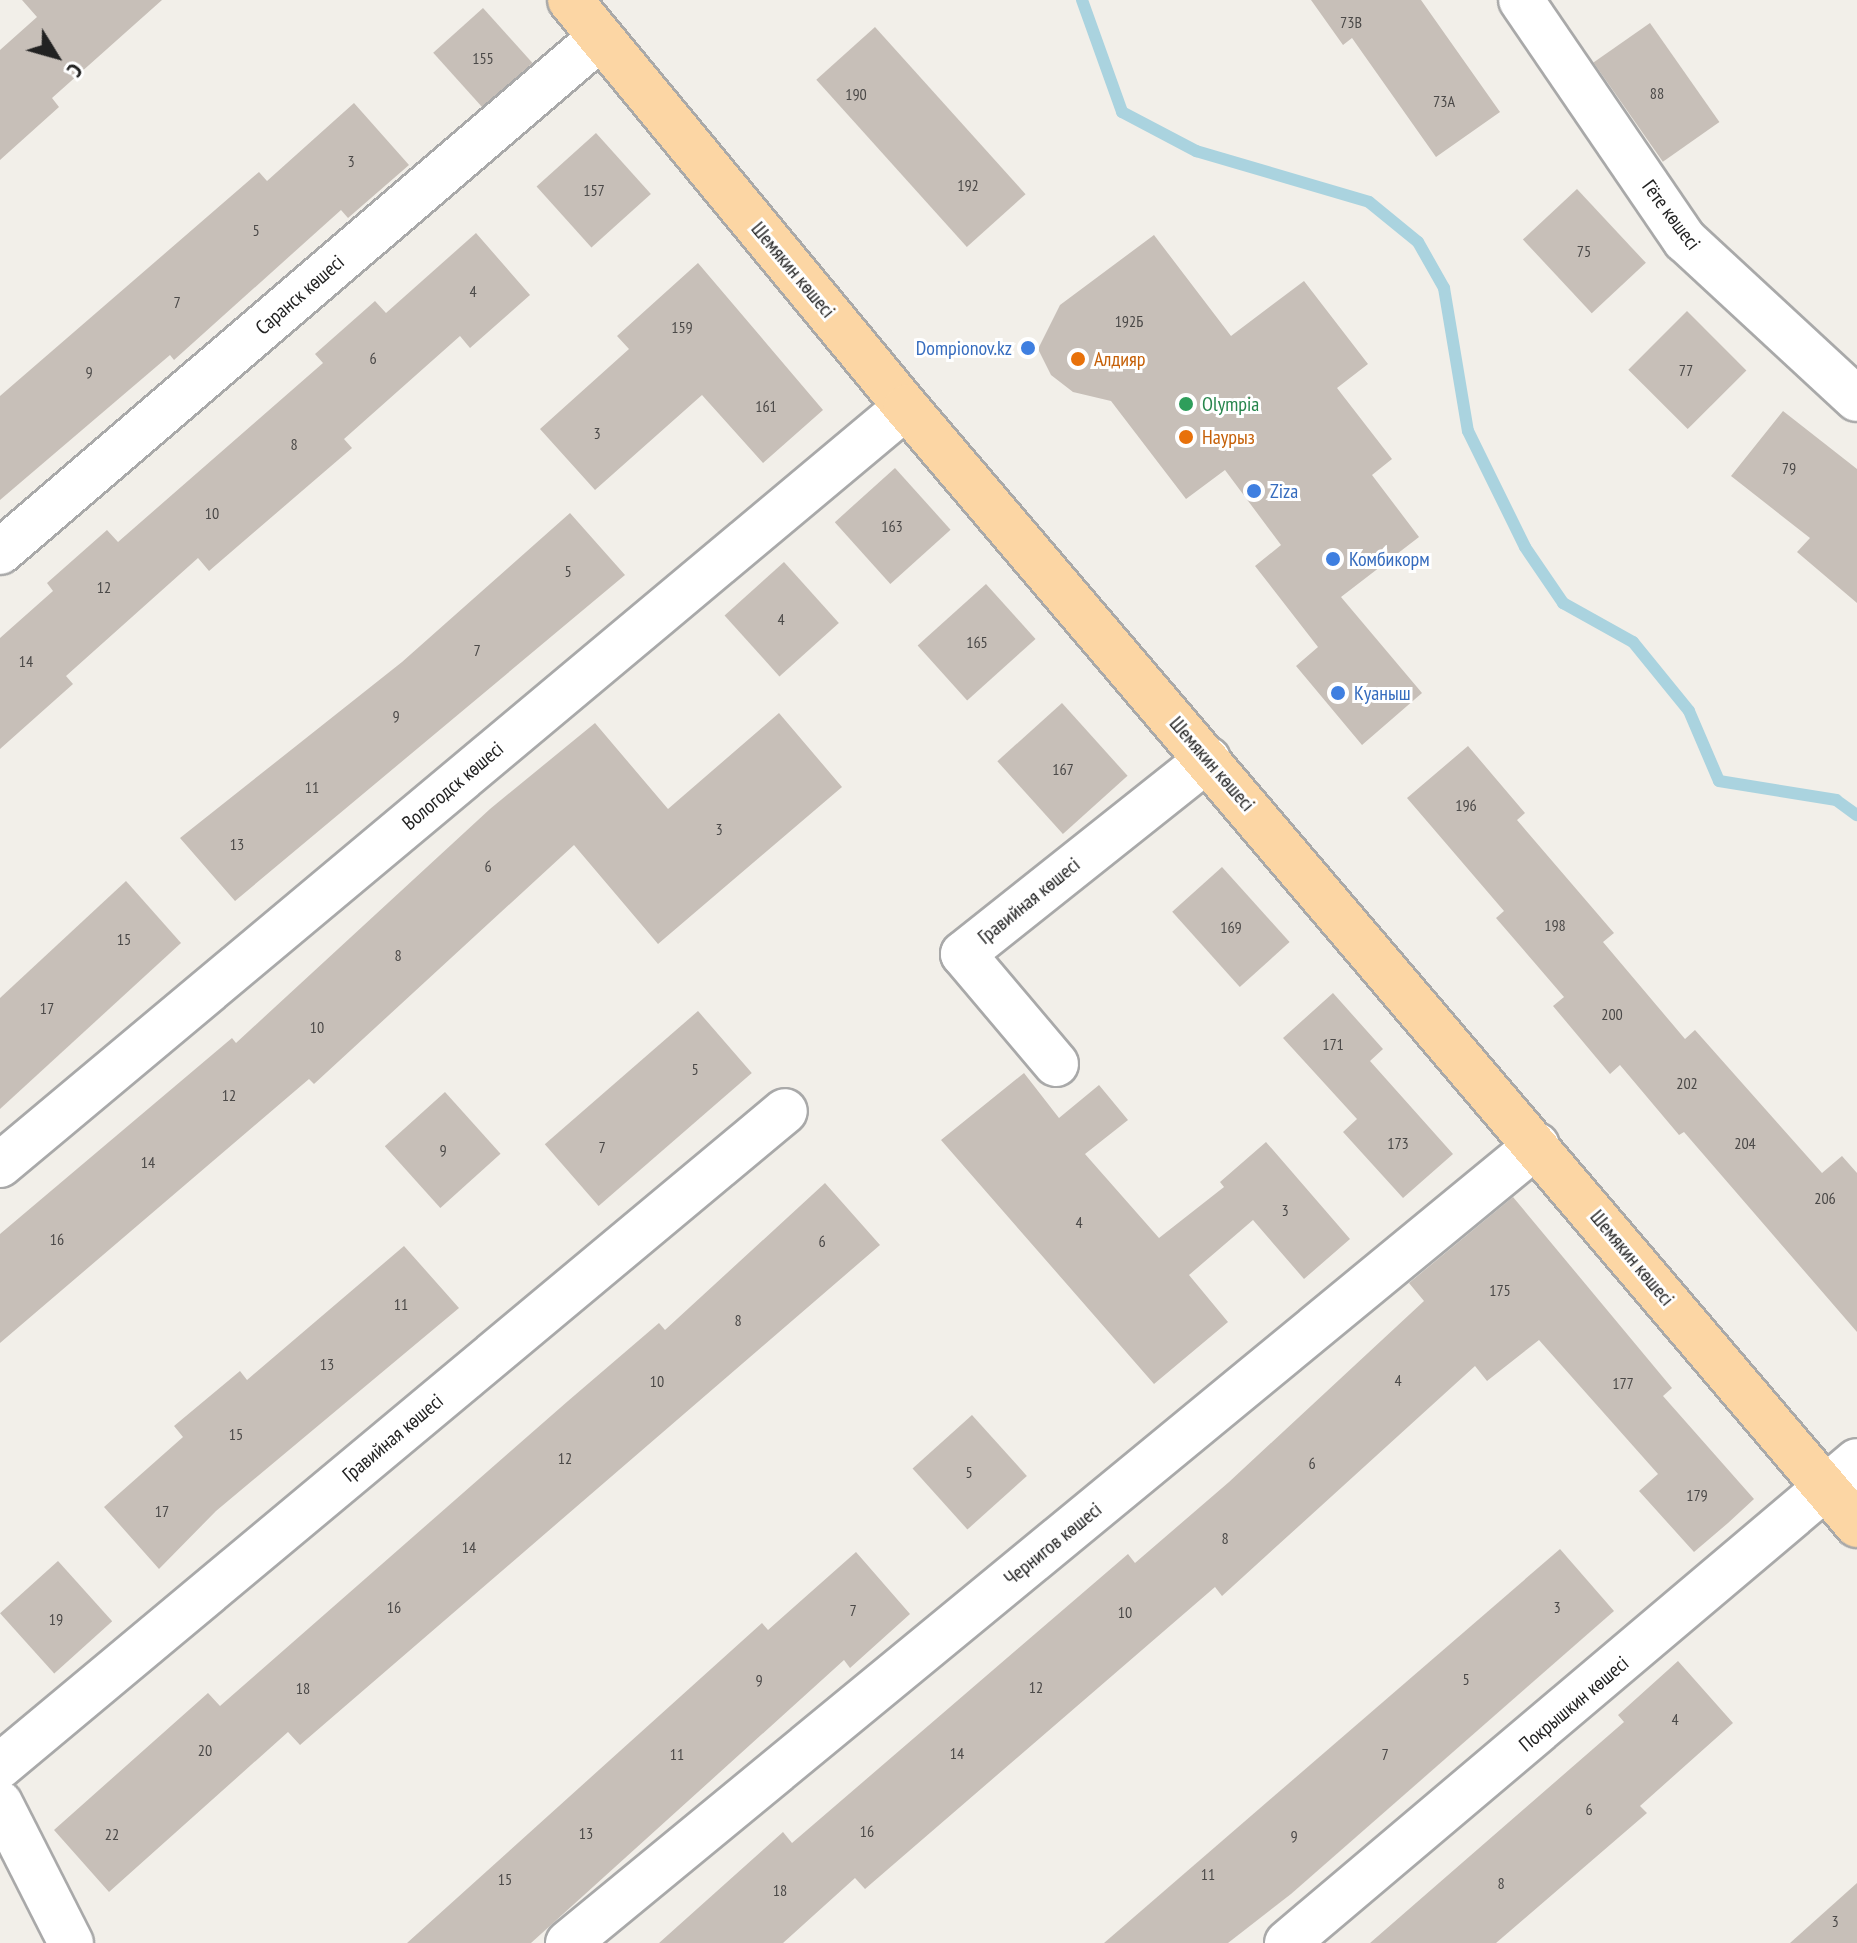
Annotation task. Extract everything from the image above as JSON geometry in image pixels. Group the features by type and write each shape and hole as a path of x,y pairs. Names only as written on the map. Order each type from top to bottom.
{"main road":[{"name":"Шемякин көшесі","path":"570,0 906,407 1537,1145 1842,1476 1857,1525"}],"street":[{"name":"Гёте көшесі","path":"1521,0 1685,240 1857,399"},
{"name":"Саранск көшесі","path":"0,552 601,37"},
{"name":"Вологодск көшесі","path":"0,1165 906,407"},
{"name":"Гравийная көшесі","path":"1056,1064 963,954 1208,759"},
{"name":"Гравийная көшесі","path":"0,1766 785,1111"},
{"name":"Чернигов көшесі","path":"568,1943 1537,1145"},
{"name":"Покрышкин көшесі","path":"1287,1943 1842,1476"},
{"path":"0,1803 71,1943"}],"building":[{"path":"22,0 162,0 52,98 59,107 0,160 0,50 37,17"},
{"path":"1311,0 1421,0 1500,112 1436,157 1352,38 1343,45"},
{"path":"483,8 533,63 483,108 433,53"},
{"path":"1650,23 1719,122 1663,162 1593,63"},
{"path":"875,27 1026,194 967,247 816,80"},
{"path":"354,103 409,165 348,218 341,210 174,360 170,355 0,500 0,396 259,172 267,181"},
{"path":"596,133 651,194 591,247 537,187"},
{"path":"1577,189 1646,263 1592,313 1523,239"},
{"path":"476,233 530,295 470,348 460,336 344,439 352,448 209,571 198,558 66,676 73,684 0,749 0,638 53,591 47,583 107,530 118,542 323,363 315,354 375,301 386,313"},
{"path":"1154,235 1231,336 1304,281 1368,364 1337,388 1392,459 1372,475 1419,537 1341,597 1422,693 1362,745 1296,666 1318,647 1255,566 1281,545 1225,470 1186,499 1111,401 1073,392 1051,375 1038,349 1060,305"},
{"path":"698,263 823,410 763,463 702,395 595,490 540,429 629,349 617,336"},
{"path":"1687,311 1746,370 1688,429 1628,370"},
{"path":"1783,411 1857,469 1857,603 1797,552 1810,538 1731,476"},
{"path":"895,468 951,530 890,584 835,522"},
{"path":"570,513 625,575 235,901 180,838 402,662"},
{"path":"784,562 839,623 779,676 725,616"},
{"path":"986,584 1036,639 967,701 918,646"},
{"path":"1062,703 1128,776 1063,834 997,761"},
{"path":"779,713 842,787 658,944 574,845 314,1084 309,1079 0,1343 0,1234 232,1038 236,1043 490,809 595,723 668,809"},
{"path":"1468,746 1525,813 1517,820 1614,933 1603,942 1685,1039 1695,1030 1822,1173 1842,1156 1857,1173 1857,1332 1684,1132 1679,1135 1620,1065 1610,1074 1553,1006 1564,997 1496,918 1504,911 1407,798"},
{"path":"1222,867 1290,942 1240,987 1172,912"},
{"path":"126,881 181,943 0,1109 0,998"},
{"path":"1333,993 1383,1049 1370,1061 1453,1154 1403,1198 1343,1132 1357,1119 1283,1038"},
{"path":"698,1011 752,1073 599,1206 545,1144"},
{"path":"1024,1073 1059,1118 1099,1085 1128,1120 1085,1154 1159,1238 1224,1187 1220,1182 1266,1142 1350,1239 1304,1279 1253,1220 1189,1275 1228,1322 1154,1384 941,1140"},
{"path":"445,1092 501,1154 440,1208 385,1146"},
{"path":"825,1183 880,1245 300,1745 288,1732 109,1892 54,1830 208,1693 220,1706 659,1323 665,1330"},
{"path":"1513,1197 1672,1388 1663,1396 1754,1499 1728,1523 1694,1552 1639,1491 1658,1474 1539,1340 1487,1381 1475,1366 1222,1596 1215,1587 865,1889 855,1878 783,1943 659,1943 783,1832 792,1843 1128,1554 1135,1563 1229,1482 1424,1301 1409,1283"},
{"path":"404,1246 459,1308 216,1511 159,1569 104,1507 183,1437 174,1426 240,1371 247,1380"},
{"path":"972,1415 1027,1476 967,1529 913,1469"},
{"path":"1560,1549 1614,1611 1291,1894 1228,1943 1104,1943"},
{"path":"856,1552 910,1614 850,1668 844,1660 531,1943 407,1943 762,1623 768,1630"},
{"path":"58,1561 112,1621 54,1673 0,1613"},
{"path":"1678,1661 1733,1723 1640,1806 1647,1813 1496,1943 1370,1943 1624,1722 1618,1715"},
{"path":"1857,1883 1857,1943 1790,1943"}],"waterway":[{"path":"1082,0 1122,112 1196,151 1369,202 1418,242 1444,288 1468,431 1525,547 1563,603 1633,642 1689,711 1719,781 1836,800 1857,815"}],"place":[{"name":"Dompionov.kz","path":"1028,348"},
{"name":"Алдияр","path":"1078,359"},
{"name":"Olympia","path":"1186,404"},
{"name":"Наурыз","path":"1186,437"},
{"name":"Ziza","path":"1254,491"},
{"name":"Комбикорм","path":"1333,559"},
{"name":"Куаныш","path":"1338,693"}]}
